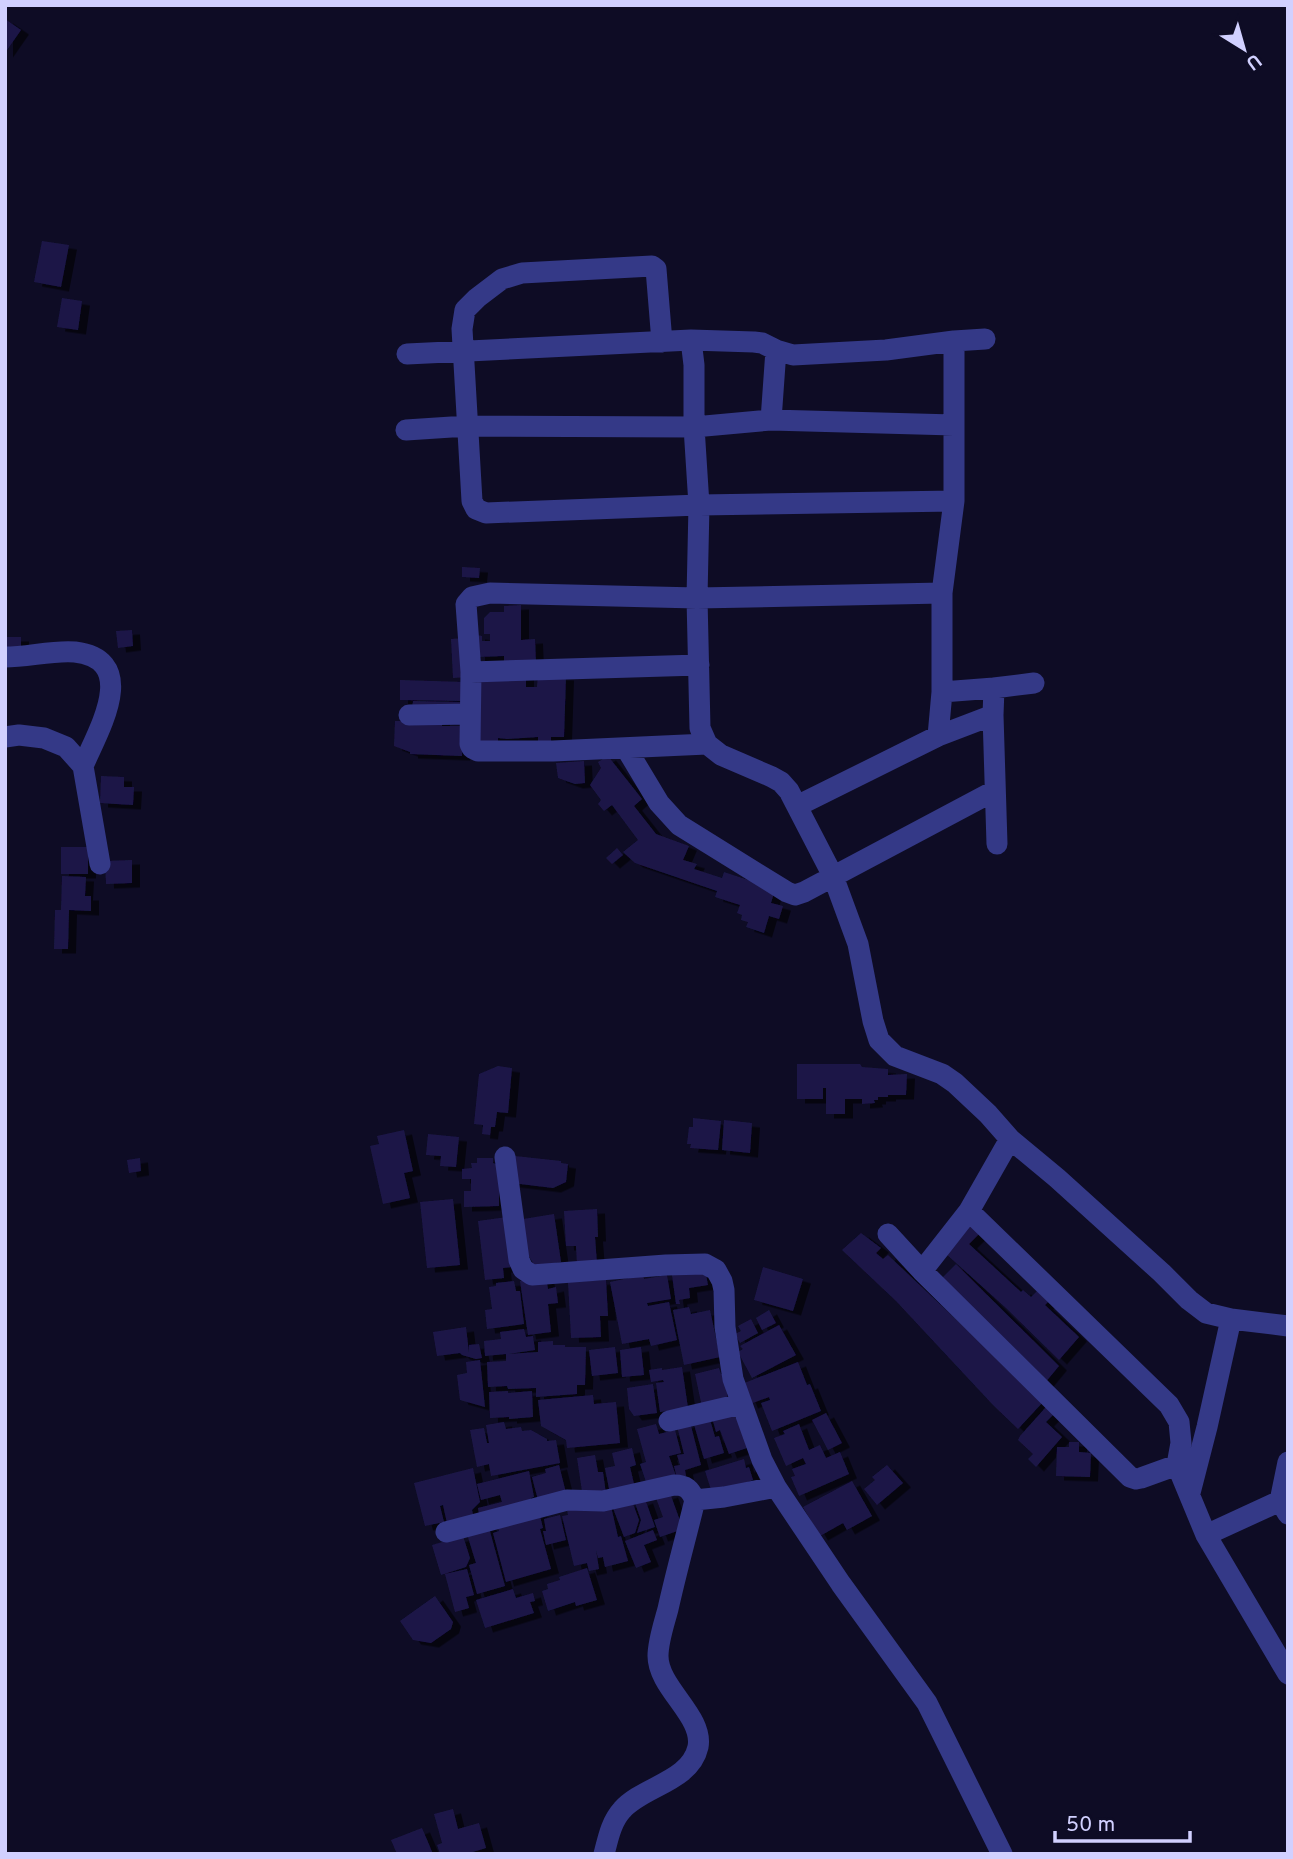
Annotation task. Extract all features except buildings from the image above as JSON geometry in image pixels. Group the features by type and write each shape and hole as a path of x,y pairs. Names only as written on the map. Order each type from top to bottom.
{"street":[{"path":"662,342 656,269 652,265 522,273 502,279 477,298 465,310 462,329 472,501 476,509 486,513 699,505 954,501"},
{"path":"407,354 691,340 762,343 793,355 886,350 985,339"},
{"path":"691,340 699,505 696,598 700,728 706,744 721,755 781,782 789,791 833,876 858,944 879,1040 895,1056 942,1074 955,1083 1010,1139 1206,1313 1288,1326"},
{"path":"937,736 942,692 942,593 954,501 954,341"},
{"path":"771,420 776,350"},
{"path":"406,430 467,426 694,427 771,420 954,425"},
{"path":"706,744 553,751 478,751 472,748 471,672 466,604 472,597 480,594 696,598 942,593"},
{"path":"5,657 74,652 96,657 104,666 111,680 110,704 83,766"},
{"path":"471,672 699,665"},
{"path":"942,692 1034,683"},
{"path":"994,688 997,844"},
{"path":"409,715 470,715"},
{"path":"797,806 937,736 993,715"},
{"path":"5,737 19,735 44,738 66,747 83,766 100,864"},
{"path":"626,748 659,803 679,825 795,895 994,791"},
{"path":"922,1271 969,1211 1010,1139"},
{"path":"505,1157 519,1260 523,1269 532,1275 666,1265 705,1264 716,1270 724,1290 725,1327 733,1379 762,1460 776,1487 841,1584 927,1703 1002,1854"},
{"path":"969,1211 1169,1405 1179,1422 1181,1443 1177,1465 1206,1535 1288,1674"},
{"path":"888,1234 922,1271 1130,1476 1141,1478 1177,1465"},
{"path":"1189,1493 1231,1319"},
{"path":"669,1421 741,1404"},
{"path":"1206,1535 1284,1508 1288,1462"},
{"path":"446,1532 567,1500 603,1501 674,1485 685,1485 691,1491 695,1500 658,1657 663,1677 698,1734 698,1745 693,1760 680,1773 622,1809 615,1819 604,1854"},
{"path":"695,1500 776,1487"}]}
